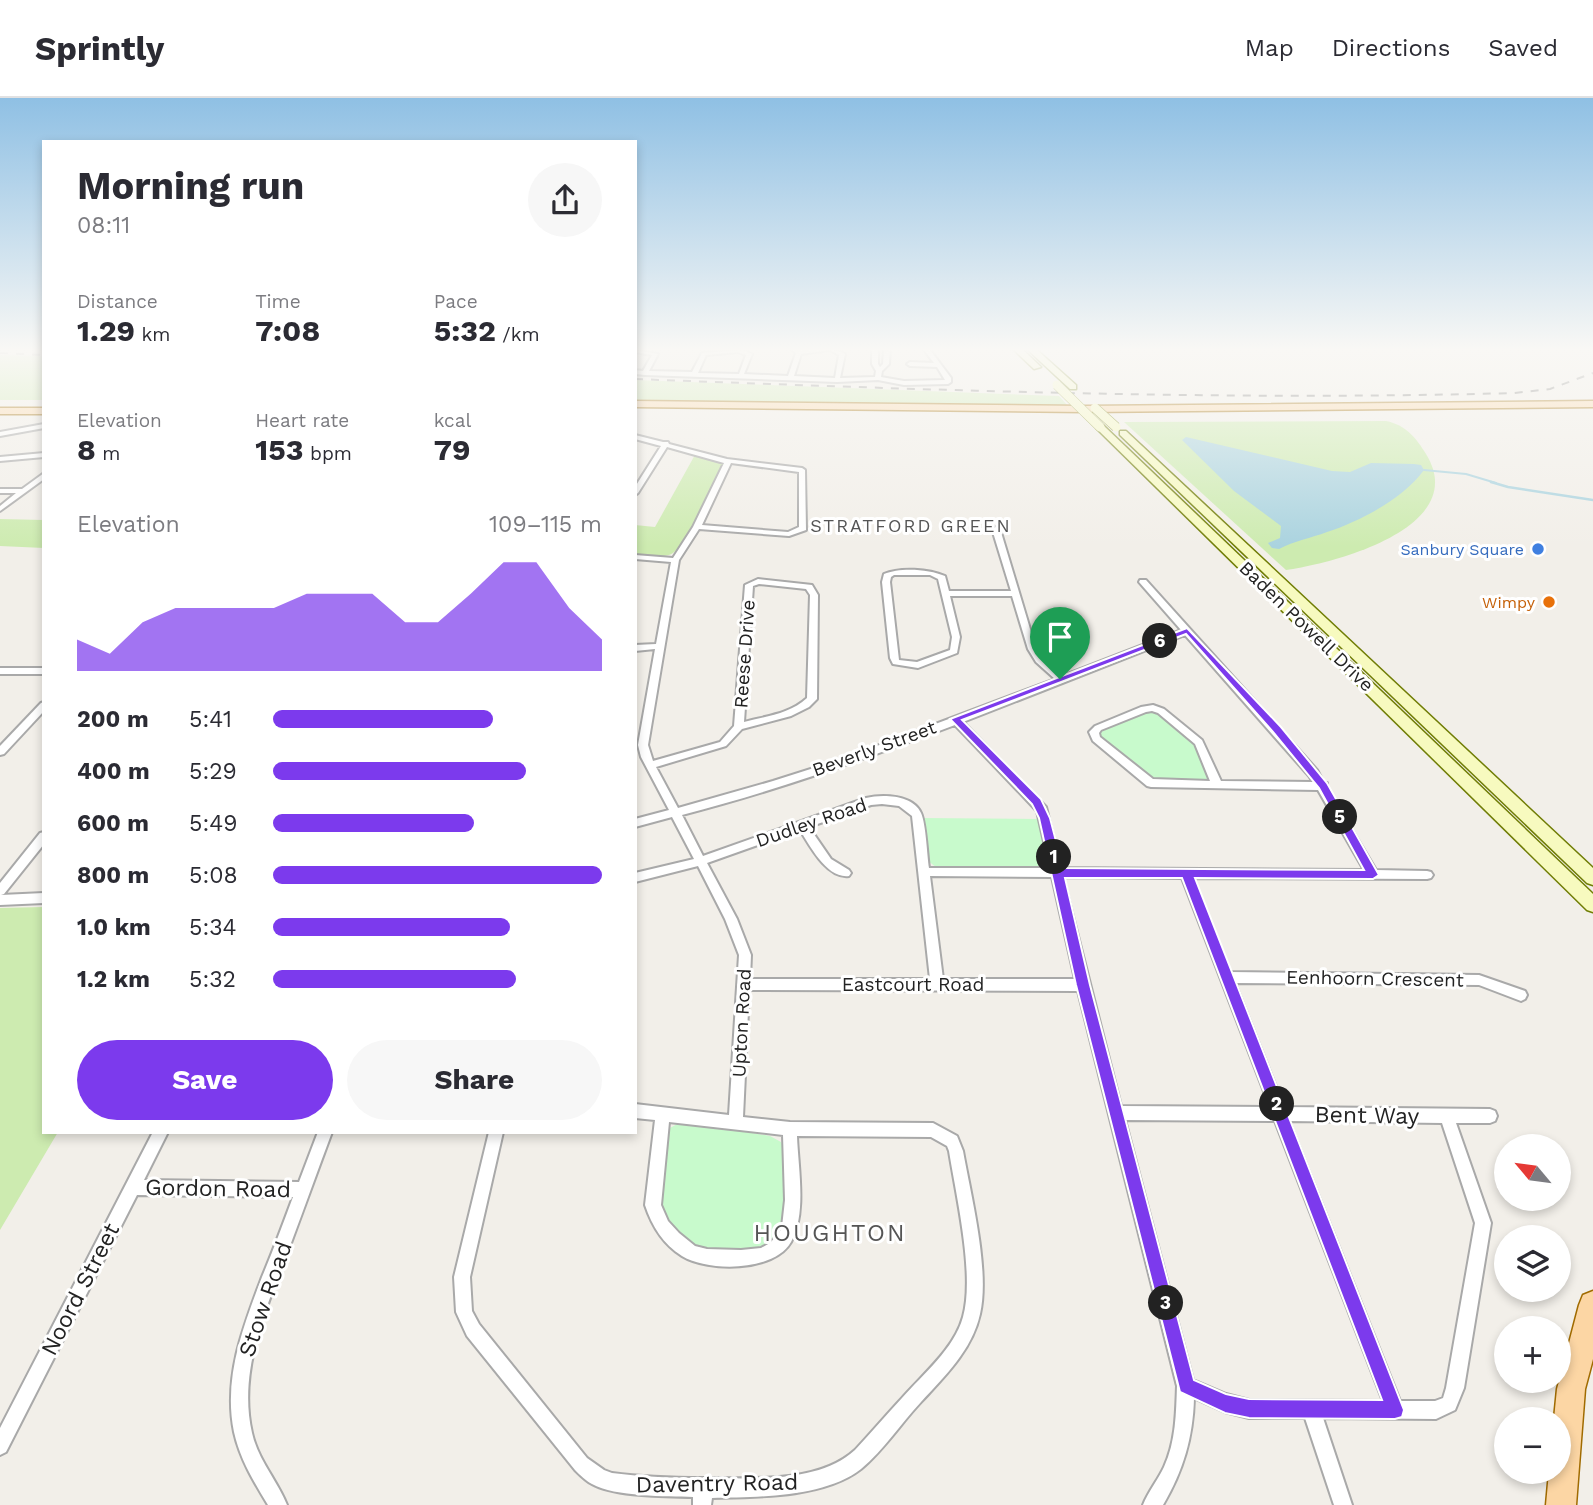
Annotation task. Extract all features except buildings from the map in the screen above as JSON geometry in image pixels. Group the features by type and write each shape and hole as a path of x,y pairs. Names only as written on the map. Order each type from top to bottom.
{"main road":[{"path":"1016,416 1156,416"},
{"name":"Baden Powell Drive","path":"1088,416 1593,905"},
{"name":"Baden Powell Drive","path":"1104,416 1593,878"},
{"path":"1561,1505 1571,1389 1593,1305"}],"street":[{"path":"0,434 42,426"},
{"path":"637,437 727,461 802,470 803,528 789,534 697,527"},
{"path":"637,490 666,443"},
{"path":"0,459 42,455"},
{"path":"644,761 643,733 675,560 697,527 727,461"},
{"path":"0,509 42,477"},
{"path":"0,491 23,491"},
{"path":"996,529 1035,655 1060,679"},
{"path":"637,557 675,560"},
{"path":"910,573 938,575 942,578 946,593 956,641 954,651 918,665 897,662 894,658 887,576 910,573"},
{"name":"Reese Drive","path":"644,761 723,744 738,727 789,712 806,705 812,699 814,596 810,587 758,581 749,585 738,727"},
{"path":"1143,582 1277,730 1323,786 1373,875"},
{"path":"946,593 1016,594"},
{"name":"Beverly Street","path":"637,823 677,814 856,757 1187,631"},
{"path":"637,648 659,646"},
{"path":"0,671 42,671"},
{"path":"637,707 648,706"},
{"path":"0,752 42,707"},
{"path":"1217,785 1199,742 1157,709 1144,709 1094,732 1096,739 1146,781 1157,785 1323,786"},
{"path":"955,719 1037,802 1044,818 1058,873 1083,985 1186,1386 1185,1427 1181,1451 1170,1477 1152,1505"},
{"name":"Upton Road","path":"644,761 677,814 741,942 745,956 736,1122"},
{"name":"Dudley Road","path":"701,861 870,801 887,800 908,805 917,815 937,984"},
{"path":"802,825 827,862 845,873"},
{"path":"0,891 42,838"},
{"path":"637,877 701,861"},
{"path":"924,872 1427,875"},
{"path":"1186,874 1395,1410"},
{"path":"0,900 42,898"},
{"name":"Eenhoorn Crescent","path":"1227,976 1479,980 1521,995"},
{"name":"Eastcourt Road","path":"743,984 1083,985"},
{"path":"637,1111 736,1122"},
{"name":"Bent Way","path":"1118,1113 1490,1116"},
{"path":"663,1114 653,1205 667,1232 684,1248 698,1256 760,1256 781,1243 792,1220 790,1129"},
{"path":"1186,1386 1225,1403 1249,1409 1444,1408 1454,1397 1483,1234 1482,1215 1447,1116"},
{"name":"Daventry Road","path":"496,1134 462,1278 462,1301 468,1321 590,1472 599,1478 625,1484 703,1496 812,1482 852,1465 958,1348 972,1315 974,1283 956,1152 952,1141 933,1130 790,1129 736,1122"},
{"name":"Noord Street","path":"0,1446 160,1134"},
{"name":"Stow Road","path":"278,1505 260,1475 243,1433 239,1399 242,1365 254,1321 324,1134"},
{"name":"Gordon Road","path":"133,1187 303,1190"},
{"path":"1311,1409 1343,1505"}],"green space":[{"path":"1386,421 1410,433 1426,454 1435,480 1430,502 1415,521 1392,537 1335,559 1286,570 1124,422"},
{"path":"696,453 723,462 724,465 692,529 676,550 669,555 637,554 637,525 655,527"},
{"path":"0,519 42,520 42,548 0,546"},
{"path":"1148,712 1158,713 1193,742 1209,775 1208,780 1155,781 1099,736 1102,731"},
{"path":"922,818 1040,819 1049,863 1042,868 936,867 928,861"},
{"path":"42,907 42,1134 57,1134 0,1230 0,908"},
{"path":"683,1121 770,1136 781,1142 786,1154 785,1220 770,1244 757,1249 699,1249 681,1237 664,1218 659,1197 668,1129"}],"water":[{"path":"1186,437 1332,471 1350,472 1371,463 1414,464 1421,465 1424,470 1405,490 1366,515 1340,528 1279,549 1272,548 1268,543 1280,538 1281,526 1234,491 1182,440"}],"waterway":[{"path":"1424,470 1466,474 1496,483"},
{"path":"1491,482 1593,500"}],"place":[{"name":"Sanbury Square","path":"1538,549"},
{"name":"Wimpy","path":"1549,602"}],"district":[{"name":"STRATFORD GREEN","path":"911,526"},
{"name":"HOUGHTON","path":"830,1233"}],"route":[{"path":"1060,679 955,719 1037,802 1042,810 1058,873 1186,874 1395,1410 1249,1409 1225,1403 1186,1386 1083,985 1058,873 1373,875 1323,786 1277,730 1187,631 1060,679"}]}
